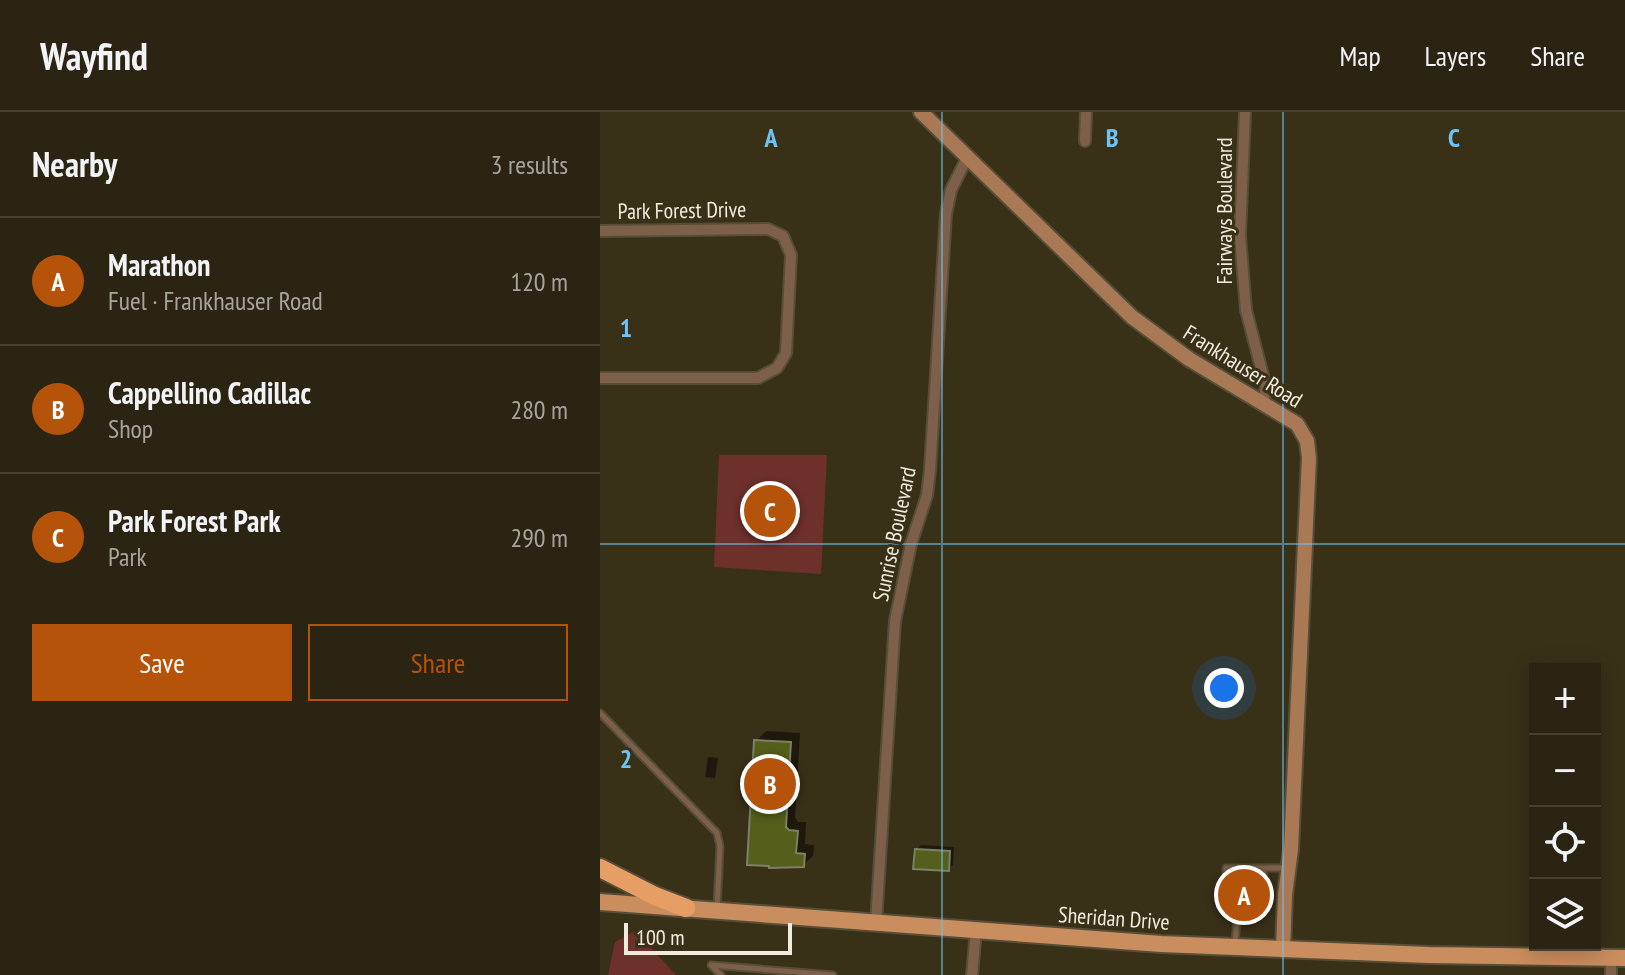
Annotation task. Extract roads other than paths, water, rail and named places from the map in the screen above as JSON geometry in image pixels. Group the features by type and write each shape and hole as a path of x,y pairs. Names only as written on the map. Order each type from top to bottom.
{"highway":[{"path":"600,868 686,908"}],"main road":[{"name":"Sheridan Drive","path":"600,902 1283,950 1616,964"}],"street":[{"name":"Frankhauser Road","path":"921,112 1132,317 1189,359 1297,424 1307,441 1310,453 1283,950"},
{"path":"1085,141 1086,112"},
{"name":"Fairways Boulevard","path":"1245,112 1240,204 1241,263 1246,310 1266,387 1263,403"},
{"name":"Sunrise Boulevard","path":"876,923 895,621 911,544 927,495 933,436 942,238 951,190 967,158"},
{"name":"Park Forest Drive","path":"600,231 768,229 783,236 791,255 786,353 777,368 767,375 758,378 600,378"},
{"path":"972,975 976,930"}],"lane":[{"path":"600,713 717,833 720,846 717,911"},
{"path":"1226,887 1226,868 1289,868"},
{"path":"1234,888 1236,868"},
{"path":"1248,888 1249,868"},
{"path":"1263,889 1264,868"},
{"path":"1225,902 1225,910 1263,911 1263,904"},
{"path":"1234,902 1234,947"},
{"path":"1246,910 1247,903"},
{"path":"721,975 711,965 833,975"}],"place":[{"name":"Park Forest Park","path":"770,511"},
{"name":"Cappellino Cadillac","path":"770,784"},
{"name":"Marathon","path":"1244,895"}]}
